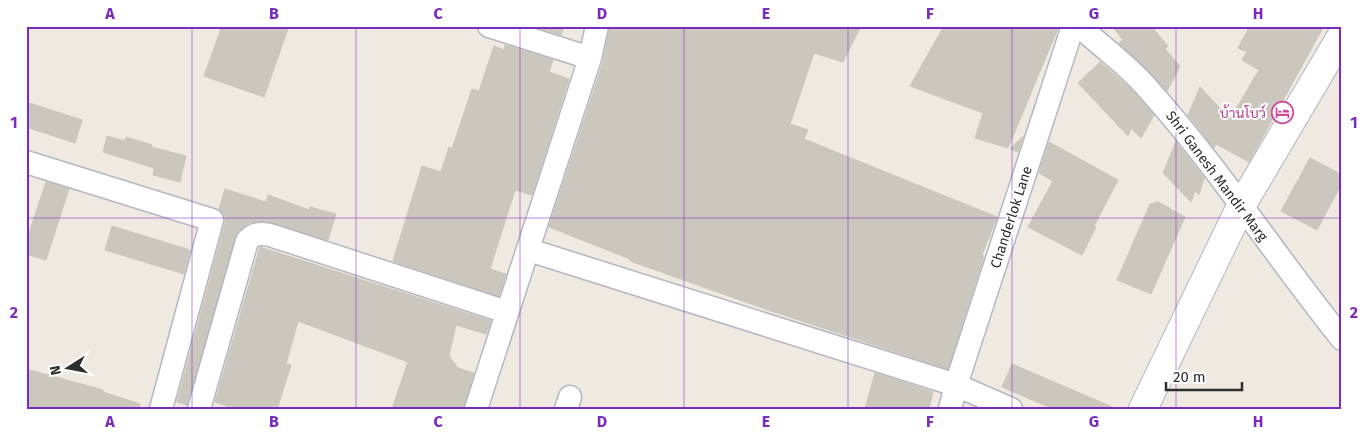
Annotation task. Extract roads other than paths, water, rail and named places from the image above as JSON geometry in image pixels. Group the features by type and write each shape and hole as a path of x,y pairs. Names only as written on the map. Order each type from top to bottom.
{"street":[{"path":"489,26 590,58"},
{"path":"476,409 590,58 597,26"},
{"name":"Chanderlok Lane","path":"950,409 956,385 1073,26"},
{"name":"Shri Ganesh Mandir Marg","path":"1079,26 1148,88 1207,158 1294,280 1342,339"},
{"path":"1143,409 1241,206 1342,34"},
{"path":"26,162 212,220 161,409"},
{"path":"199,409 247,241 252,235 261,233 270,235 507,312"},
{"path":"529,250 956,385 1011,409"}],"place":[{"name":"บ้านโบว์","path":"1282,113"}]}
